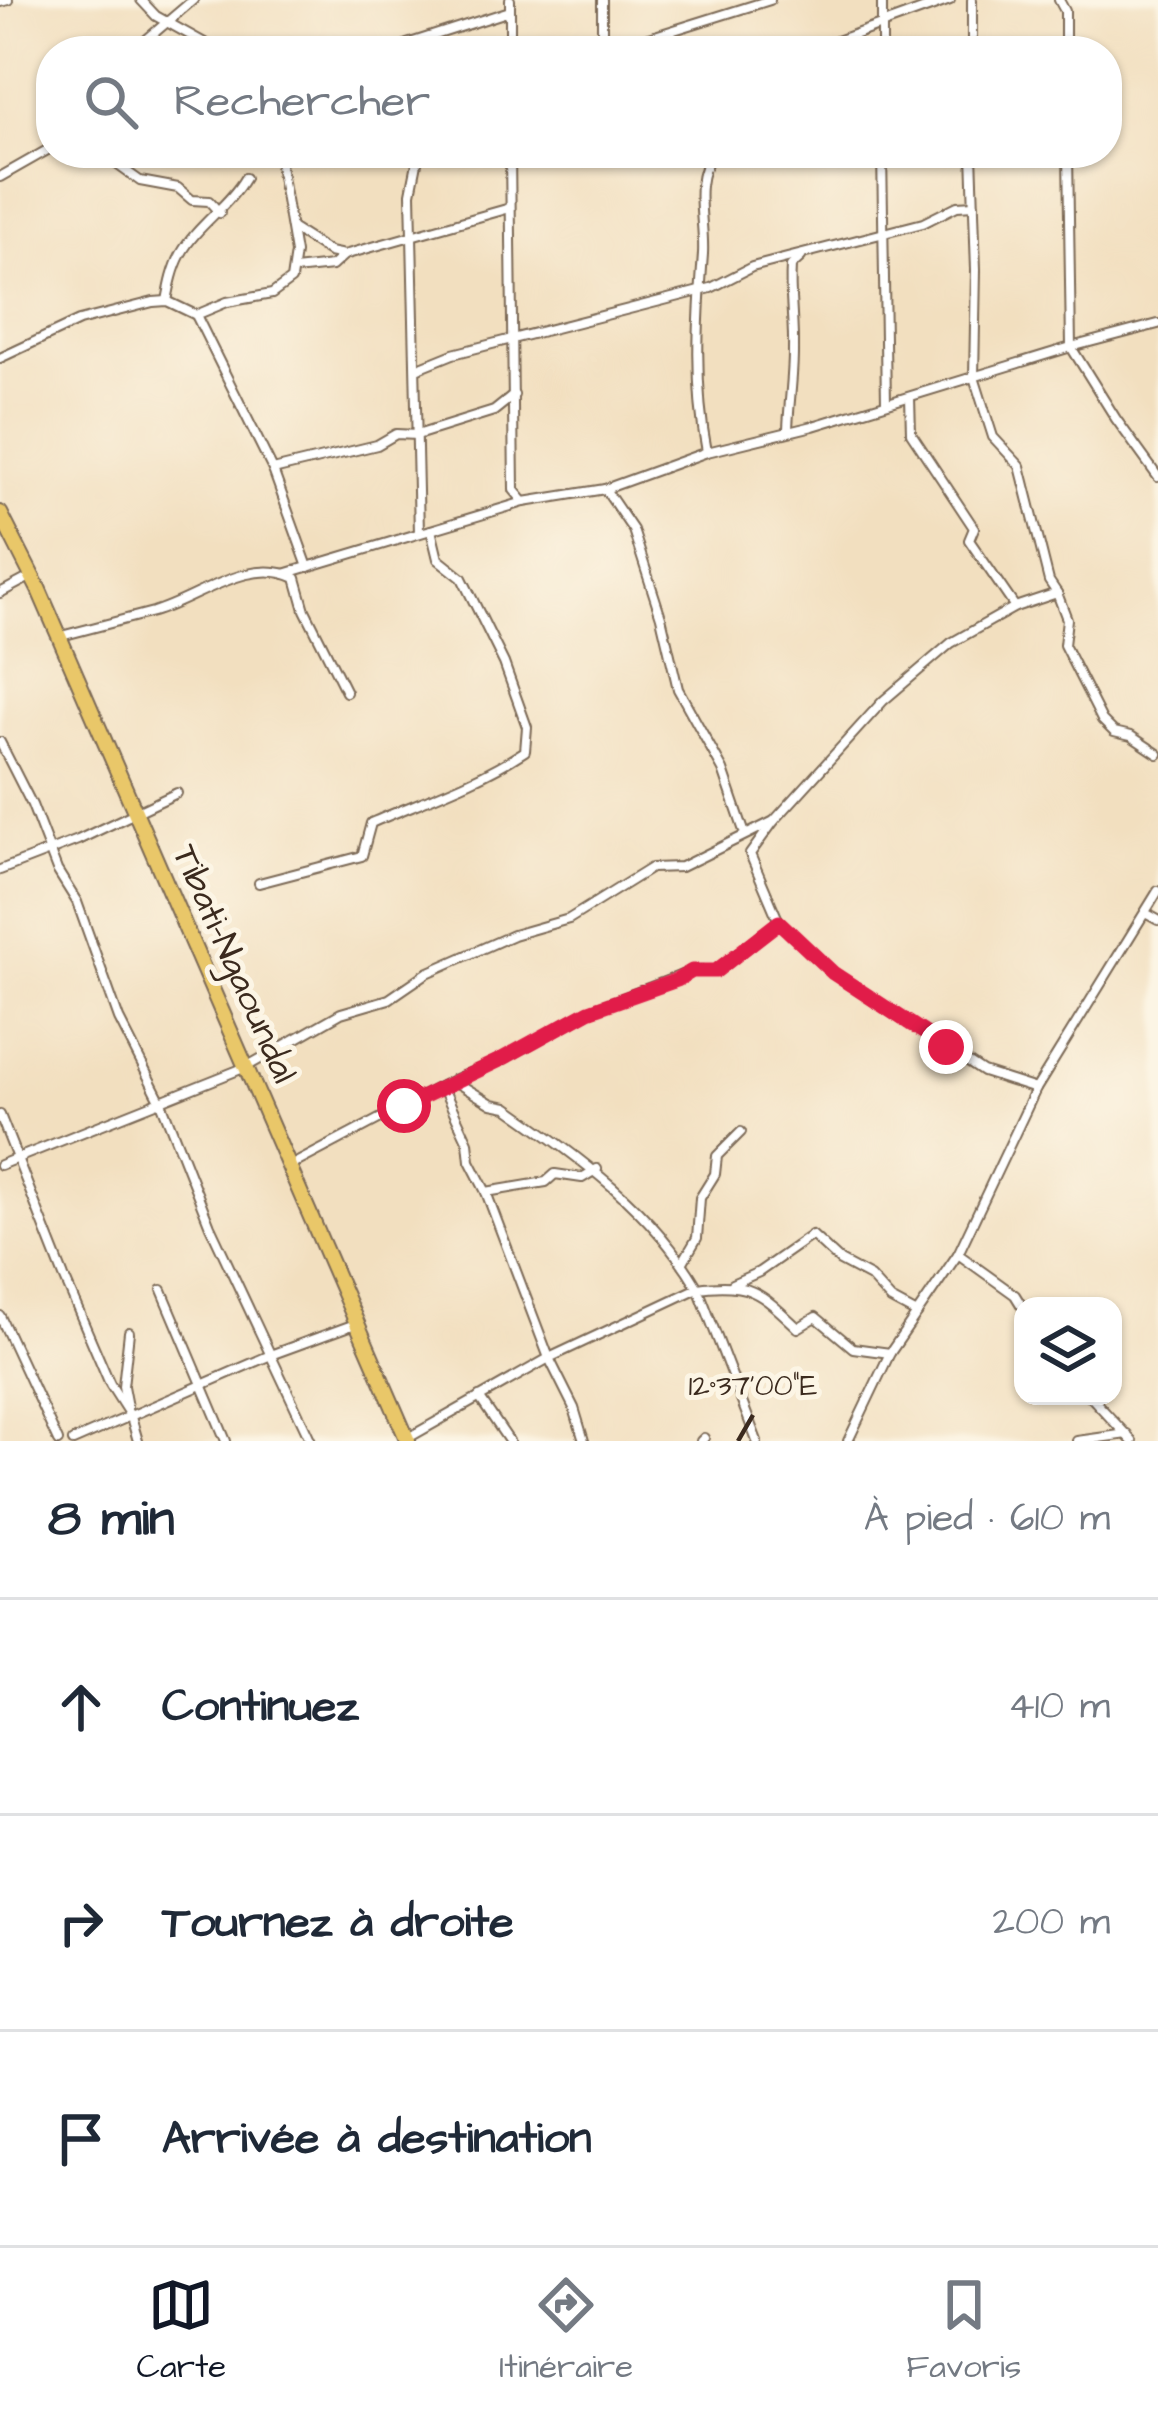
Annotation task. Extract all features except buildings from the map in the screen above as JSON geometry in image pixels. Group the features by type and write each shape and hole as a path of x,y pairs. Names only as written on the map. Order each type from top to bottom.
{"highway":[{"name":"Tibati-Ngaoundal","path":"0,513 59,637 408,1440"}],"street":[{"path":"141,0 193,36"},
{"path":"152,36 193,0"},
{"path":"510,0 510,36"},
{"path":"602,0 603,36"},
{"path":"653,36 770,0"},
{"path":"882,36 883,0"},
{"path":"848,36 950,0"},
{"path":"972,36 973,0"},
{"path":"1059,0 1065,10 1065,36"},
{"path":"432,36 510,11"},
{"path":"0,176 36,156"},
{"path":"122,168 140,181 178,188 192,200 209,201 220,213"},
{"path":"196,316 227,302 283,289 294,269 281,168"},
{"path":"416,168 410,194 419,533"},
{"path":"510,168 514,490 524,502"},
{"path":"704,168 698,386 707,452"},
{"path":"882,168 886,404"},
{"path":"973,168 974,377 993,437 1020,466 1049,581 1067,619 1064,645 1102,720 1114,732 1131,736 1158,754"},
{"path":"1068,168 1071,347 1158,477"},
{"path":"167,301 173,271 184,249 220,213 245,178"},
{"path":"416,369 453,354 726,283 752,267 923,223 957,206 974,205"},
{"path":"292,229 329,252 344,255 510,208"},
{"path":"294,269 332,266 344,255"},
{"path":"788,429 794,351 788,308 790,266 802,255"},
{"path":"0,358 98,314 167,301 196,316 272,470 308,567"},
{"path":"284,574 524,502 605,489 707,452 1158,324"},
{"path":"272,470 377,445 396,434 417,435 494,411 514,395"},
{"path":"910,397 911,434 974,528 969,540 1015,607"},
{"path":"605,489 633,530 662,617 678,689 723,770 745,834"},
{"path":"259,883 362,856 371,823 461,782 480,780 526,751 526,727 505,663 462,578 438,560 430,530"},
{"path":"59,637 190,599 221,582 262,571 284,574 296,578 305,610 346,692"},
{"path":"0,593 32,576"},
{"path":"1036,1089 983,1072 833,973 779,922 751,854 774,820 883,701 951,643 1015,607 1057,593"},
{"path":"0,742 77,902 119,1019 311,1441"},
{"path":"0,870 176,793"},
{"path":"0,1165 246,1067 341,1013 388,999 427,973 513,935 569,919 651,868 681,867 774,820"},
{"path":"848,1441 890,1353 958,1254 1036,1089 1158,891"},
{"path":"1147,914 1158,920"},
{"path":"290,1166 589,1011 692,971 716,971 779,922"},
{"path":"453,1081 492,1104 507,1107 597,1169 683,1262 698,1288 757,1441"},
{"path":"442,1086 584,1441"},
{"path":"0,1115 110,1384 129,1413"},
{"path":"683,1262 697,1238 700,1198 715,1174 717,1156 741,1132"},
{"path":"486,1192 546,1182 555,1174 582,1178 597,1169"},
{"path":"408,1440 549,1358 698,1288 730,1284 759,1272 812,1235 840,1261 870,1277 891,1300 917,1314"},
{"path":"958,1254 1017,1297"},
{"path":"730,1284 761,1293 798,1328 816,1317 853,1348 890,1353"},
{"path":"162,1290 226,1441"},
{"path":"0,1316 58,1441"},
{"path":"73,1441 129,1413 358,1323"},
{"path":"129,1332 123,1386 138,1441"},
{"path":"479,1396 509,1441"},
{"path":"1099,1405 1132,1439"},
{"path":"1077,1441 1132,1439"}],"route":[{"path":"404,1106 589,1011 692,971 716,971 779,922 833,973 946,1047"}]}
